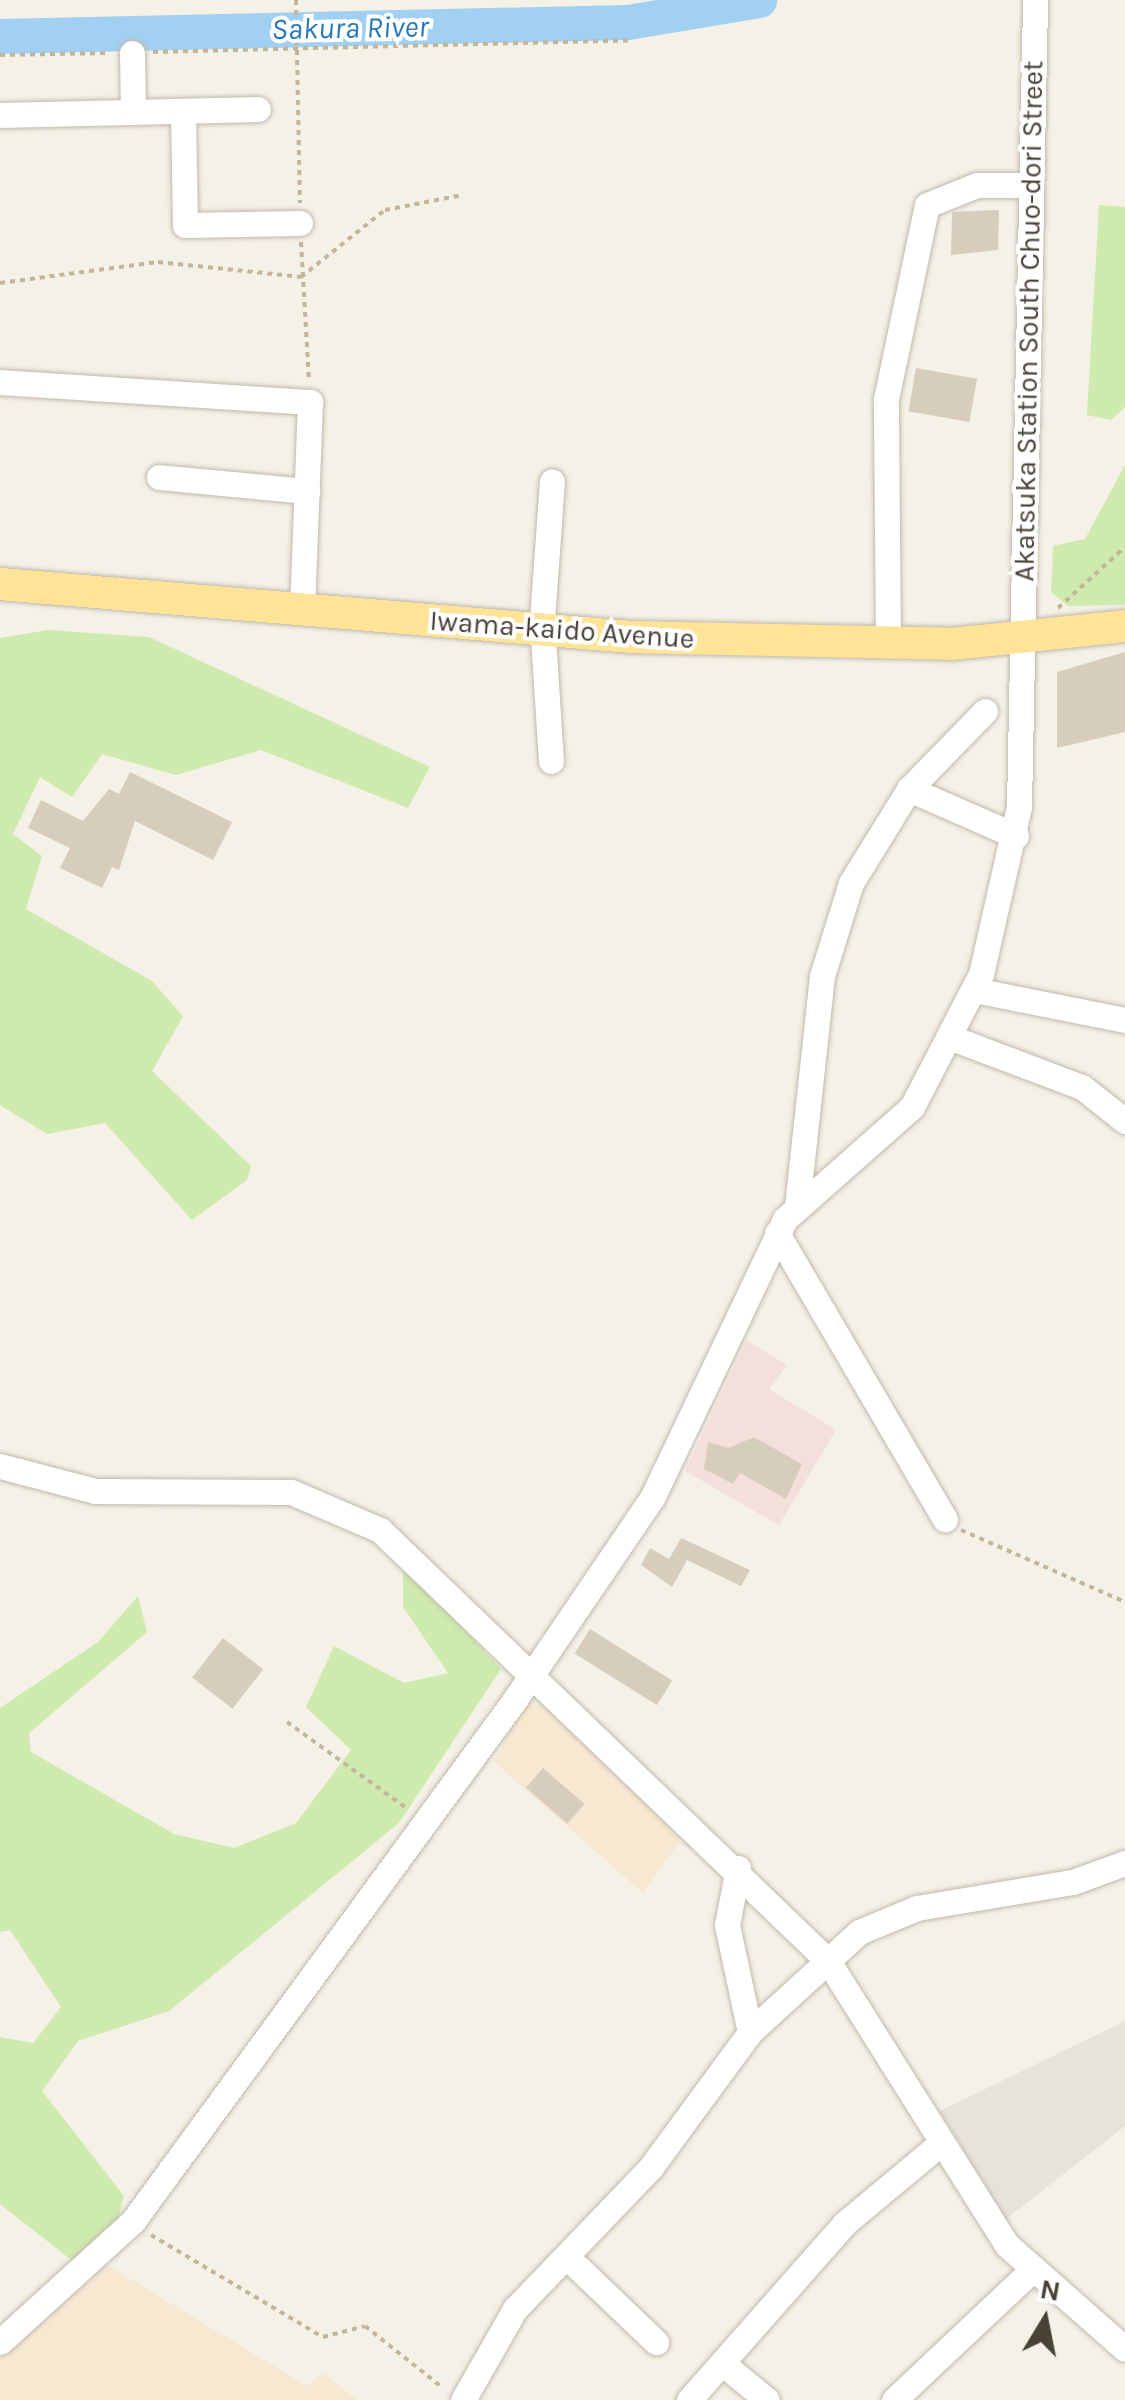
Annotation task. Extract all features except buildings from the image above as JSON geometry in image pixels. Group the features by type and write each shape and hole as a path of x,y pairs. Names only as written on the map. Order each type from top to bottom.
{"main road":[{"name":"Iwama-kaido Avenue","path":"0,584 543,632 888,644 1022,641 1125,626"}],"street":[{"name":"Akatsuka Station South Chuo-dori Street","path":"0,2342 134,2221 426,1823 652,1498 777,1232 796,1206 890,1133 952,1038 974,990 1016,836 1035,0"},
{"path":"132,52 132,112"},
{"path":"0,115 258,110"},
{"path":"182,111 186,225 300,223"},
{"path":"888,644 886,399 927,205 977,185 1031,186"},
{"path":"0,382 310,402 302,610"},
{"path":"160,477 307,490"},
{"path":"551,760 543,632 552,481"},
{"path":"796,1206 797,1152 835,927 865,851 909,789 985,711"},
{"path":"909,789 1016,836"},
{"path":"974,990 1125,1020"},
{"path":"952,1038 1082,1087 1125,1121"},
{"path":"777,1232 944,1518"},
{"path":"0,1466 95,1491 256,1487 325,1503 380,1530 738,1868 828,1960 941,2143 1029,2273 1125,2348"},
{"path":"461,2400 496,2334 652,2166 750,2032 858,1932 917,1908 1073,1882 1125,1863"},
{"path":"738,1868 726,1925 750,2032"},
{"path":"690,2400 845,2223 941,2143"},
{"path":"568,2258 656,2342"},
{"path":"894,2400 1029,2273"},
{"path":"722,2362 767,2400"}],"path":[{"path":"296,2 296,45"},
{"path":"0,55 628,40"},
{"path":"0,283 158,262 301,277 385,210 464,196"},
{"path":"1057,610 1125,547"},
{"path":"944,1518 1125,1602"},
{"path":"287,1722 426,1823"},
{"path":"134,2221 324,2338 365,2326 461,2400"}],"shaded area":[{"path":"747,1340 787,1365 769,1389 836,1430 779,1525 685,1471"},
{"path":"524,1704 540,1705 615,1770 680,1841 643,1893 494,1762"},
{"path":"1125,2021 1125,2126 1006,2219 940,2111"},
{"path":"109,2266 307,2386 323,2373 358,2400 0,2400 0,2356"}],"green space":[{"path":"1099,205 1125,207 1125,407 1111,420 1087,415"},
{"path":"1125,465 1125,605 1068,606 1051,592 1053,546 1085,539"},
{"path":"48,630 149,637 430,767 408,808 261,750 176,775 102,754 72,797 40,777 13,834 42,856 26,909 152,981 183,1016 152,1071 251,1166 247,1180 192,1220 105,1123 47,1134 0,1105 0,638"},
{"path":"403,1565 501,1669 399,1823 169,2011 78,2041 42,2091 124,2196 117,2224 74,2262 0,2204 0,2037 33,2043 61,2007 10,1930 0,1932 0,1708 98,1642 138,1596 147,1632 29,1733 31,1752 174,1834 234,1848 296,1823 351,1750 306,1707 334,1646 404,1683 448,1673 403,1607"}],"waterway":[{"name":"Sakura River","path":"0,36 628,22 759,0"}]}
